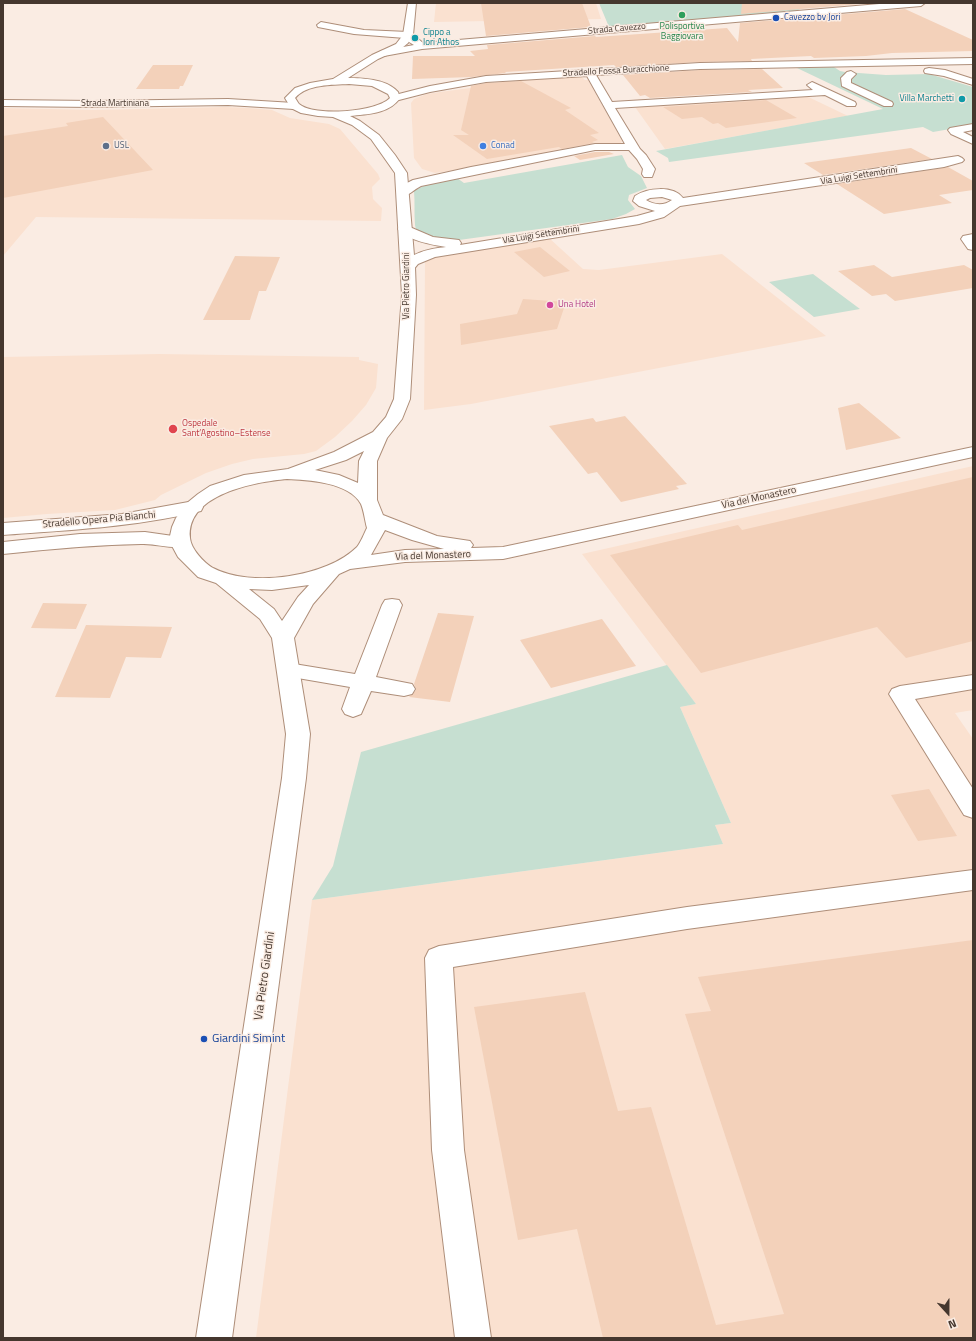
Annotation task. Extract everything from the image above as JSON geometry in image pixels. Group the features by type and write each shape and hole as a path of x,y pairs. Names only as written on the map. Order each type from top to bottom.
{"street":[{"path":"334,82 367,62 399,46 405,41 408,35 412,3"},
{"name":"Strada Cavezzo","path":"384,53 408,47 920,3"},
{"path":"800,5 814,12"},
{"path":"321,25 357,32 385,35 408,35"},
{"name":"Strada Cavezzo","path":"408,35 416,42 434,45"},
{"name":"Stradello Fossa Buracchione","path":"456,84 486,79 700,66 973,61"},
{"path":"367,62 367,78 372,84"},
{"path":"840,63 854,74"},
{"path":"778,64 782,70 851,104 863,104 871,107"},
{"path":"888,104 846,84 846,78 854,74 936,72 973,82"},
{"path":"590,73 633,149 634,157 641,169 648,174 648,194 657,207 673,199"},
{"path":"924,78 938,82"},
{"path":"294,106 290,102 290,98 297,91 318,84 334,82 372,84 385,87 416,89 456,84"},
{"path":"385,87 393,92 395,98 456,84"},
{"name":"Strada Martiniana","path":"3,103 107,104 228,102 260,99 297,91"},
{"path":"608,105 826,92"},
{"name":"Via Pietro Giardini","path":"294,106 318,113 362,113 379,109 391,103 395,98"},
{"name":"Strada Martiniana","path":"228,102 294,106"},
{"path":"851,104 847,106 848,108 860,111"},
{"path":"375,137 373,117 379,109"},
{"name":"Via Pietro Giardini","path":"335,114 356,124 375,137 391,157 401,173 403,193 409,295 402,399 394,419 379,436 368,461 368,501"},
{"path":"973,127 954,130 955,132 973,141"},
{"path":"403,193 407,188 438,178 595,148 633,149"},
{"name":"Via Luigi Settembrini","path":"408,267 413,261 432,253 652,217 673,199 704,198 964,161"},
{"path":"648,194 673,199"},
{"name":"Via Luigi Settembrini","path":"405,229 431,241 445,243 463,242 617,220 637,212 641,208 648,194"},
{"path":"973,238 968,239 973,246"},
{"name":"Via Pietro Giardini","path":"287,474 340,456 379,436"},
{"name":"Via del Monastero","path":"339,568 368,560 405,556 503,554 973,452"},
{"name":"Via Pietro Giardini","path":"214,1338 294,778 298,734 283,638 267,614 224,579 197,566 186,555 180,542 181,528 194,507 211,494 234,483 260,476 287,474 313,475 336,480 355,489 368,501 374,510 376,528 373,538 366,547 339,568 305,601 283,638"},
{"name":"Stradello Opera Pia Bianchi","path":"3,529 122,520 194,507"},
{"name":"Via del Monastero","path":"376,519 417,536 456,545 544,544"},
{"name":"Stradello Opera Pia Bianchi","path":"3,548 80,540 138,538 180,542"},
{"name":"Via Pietro Giardini","path":"224,579 259,585 278,584 303,581 339,568"},
{"path":"353,709 392,605"},
{"path":"288,670 404,689"},
{"path":"973,682 900,694 973,809"},
{"path":"473,1338 448,1150 439,958 687,918 973,880"}],"shaded area":[{"path":"436,3 596,3 601,19 434,22"},
{"path":"582,77 585,80 588,80 622,141 621,143 599,144 435,173 422,169 414,158 411,103 414,99 427,94 508,83 506,81"},
{"path":"798,92 848,116 665,149 630,100"},
{"path":"225,107 272,110 290,118 329,124 340,129 378,174 380,179 372,187 373,199 382,208 381,221 36,217 3,256 3,108 94,110"},
{"path":"549,238 583,269 599,270 722,254 826,336 471,404 424,410 425,261 430,257"},
{"name":"Ospedale Sant’Agostino–Estense","path":"159,354 359,357 359,360 378,364 376,388 366,405 352,421 335,437 316,451 304,454 253,459 232,464 206,473 161,495 155,500 115,510 3,518 3,357"},
{"path":"973,466 973,710 955,713 973,739 973,1338 256,1338 312,900 723,844 715,825 731,823 680,707 696,704 582,554"}],"green space":[{"name":"Polisportiva Baggiovara","path":"599,3 786,3 802,11 609,27"},
{"path":"834,67 845,72 886,75 929,74 973,87 973,125 933,132 923,127 669,162 668,158 656,151 883,109 797,68"},
{"path":"622,155 628,167 641,176 647,188 629,195 628,200 635,209 612,219 459,240 434,238 421,234 415,225 414,191 429,183 457,178 464,183"},
{"path":"813,274 860,309 814,317 769,282"},
{"path":"667,665 696,704 680,707 731,823 715,825 723,844 312,900 333,866 361,752"}],"building":[{"path":"481,3 582,3 591,27 486,36"},
{"path":"742,3 873,3 741,14"},
{"path":"905,9 973,40 973,51 892,53 866,56 814,58 811,56 751,59 752,61 700,62 616,67 614,65 505,72 506,73 472,77 412,79 413,56 475,56 470,51 488,49 487,45 595,36 727,28 738,42 740,23"},
{"path":"153,65 193,65 183,86 180,86 179,89 136,89"},
{"path":"762,69 783,88 748,90 752,92 650,98 645,95 640,96 623,75 700,70"},
{"path":"521,81 571,108 565,110 599,133 590,135 598,140 592,142 594,143 562,149 559,147 487,159 453,135 469,135 461,130 471,86 486,83"},
{"path":"766,100 797,118 726,128 718,123 713,124 702,117 682,119 663,107"},
{"path":"103,117 153,170 3,198 3,136 68,126 66,123"},
{"path":"911,148 932,159 823,175 804,163"},
{"path":"595,152 609,152 614,154 580,160 574,156"},
{"path":"948,167 973,181 973,190 939,195 952,203 884,214 837,184"},
{"path":"540,247 570,271 544,277 514,252"},
{"path":"235,256 280,257 266,291 259,291 250,320 203,320"},
{"path":"874,265 892,277 964,265 973,270 973,288 895,301 886,294 872,296 838,271"},
{"path":"523,299 566,302 557,329 461,345 460,324 517,314"},
{"path":"859,403 901,438 846,450 838,408"},
{"path":"625,416 687,484 676,486 679,489 621,502 597,472 588,474 549,426 593,418 596,422"},
{"path":"973,477 973,641 906,658 877,627 701,673 610,555 738,525 742,530"},
{"path":"43,603 87,604 76,629 31,628"},
{"path":"438,613 474,616 450,702 409,697 416,690 414,684"},
{"path":"602,619 636,666 551,688 520,640"},
{"path":"86,625 172,627 161,658 126,657 110,698 55,697"},
{"path":"929,789 957,836 918,841 891,795"},
{"path":"973,940 973,1338 603,1338 577,1229 518,1240 474,1007 585,992 618,1111 651,1107 716,1325 784,1314 685,1014 711,1011 698,977"}],"place":[{"name":"Polisportiva Baggiovara","path":"682,15"},
{"name":"Cavezzo bv Jori","path":"776,18"},
{"name":"Cippo a Iori Athos","path":"415,38"},
{"name":"Villa Marchetti","path":"962,99"},
{"name":"USL","path":"106,146"},
{"name":"Conad","path":"483,146"},
{"name":"Una Hotel","path":"550,305"},
{"name":"Ospedale Sant’Agostino–Estense","path":"173,429"},
{"name":"Giardini Simint","path":"204,1039"}]}
